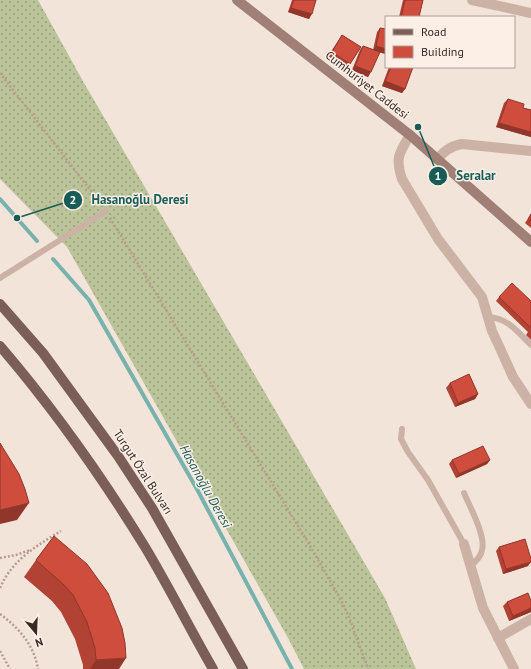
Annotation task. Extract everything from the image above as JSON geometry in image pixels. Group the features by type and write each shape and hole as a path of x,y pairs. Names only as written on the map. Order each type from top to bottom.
{"main road":[{"name":"Cumhuriyet Caddesi","path":"237,0 410,134 531,242"},
{"name":"Turgut Özal Bulvarı","path":"0,304 43,353 118,456 152,508 243,669"},
{"path":"0,346 33,385 91,465 145,547 213,669"}],"street":[{"path":"472,0 531,13"},
{"path":"410,134 399,151 398,166 402,179 438,239 482,297 492,331 513,377 531,404"},
{"path":"437,159 445,150 452,146 462,144 531,151"},
{"path":"464,544 483,608 514,669"},
{"path":"498,638 531,619"}],"lane":[{"path":"0,278 106,211"},
{"path":"488,317 505,321 531,345"},
{"path":"402,429 401,439 408,452 428,480 464,544"},
{"path":"464,493 478,526 483,545 482,551 477,560 471,566"}],"path":[{"path":"0,73 106,211 309,544 341,600 349,617 368,669"},
{"path":"0,588 4,579 22,557 61,531"},
{"path":"0,558 16,555 34,548"},
{"path":"0,614 25,636 32,649 38,669"},
{"path":"0,651 10,669"}],"green space":[{"path":"0,0 38,0 84,83 385,598 416,669 304,669 288,638 67,247 0,179"}],"building":[{"path":"294,0 316,0 312,14 291,8"},
{"path":"405,0 423,0 419,16 401,16"},
{"path":"380,28 385,29 385,49 376,46"},
{"path":"342,35 361,47 350,64 332,52"},
{"path":"363,46 380,52 371,72 355,66"},
{"path":"391,68 413,68 405,89 385,81"},
{"path":"508,99 524,104 523,108 531,110 531,132 499,123"},
{"path":"531,214 531,221 528,219"},
{"path":"512,283 531,301 531,328 499,297"},
{"path":"469,374 478,394 458,403 450,383"},
{"path":"0,443 19,474 29,503 0,510"},
{"path":"483,446 490,460 459,474 452,460"},
{"path":"54,536 87,564 108,593 122,628 126,658 96,660 95,648 87,622 73,595 36,560"},
{"path":"525,539 531,562 506,569 499,547"},
{"path":"528,593 531,601 531,608 513,616 507,602"}],"waterway":[{"name":"Hasanoğlu Deresi","path":"0,199 37,241"},
{"name":"Hasanoğlu Deresi","path":"53,259 89,300 198,491 292,669"}],"place":[{"name":"Seralar","path":"418,127"},
{"name":"Hasanoğlu Deresi","path":"17,218"}]}
